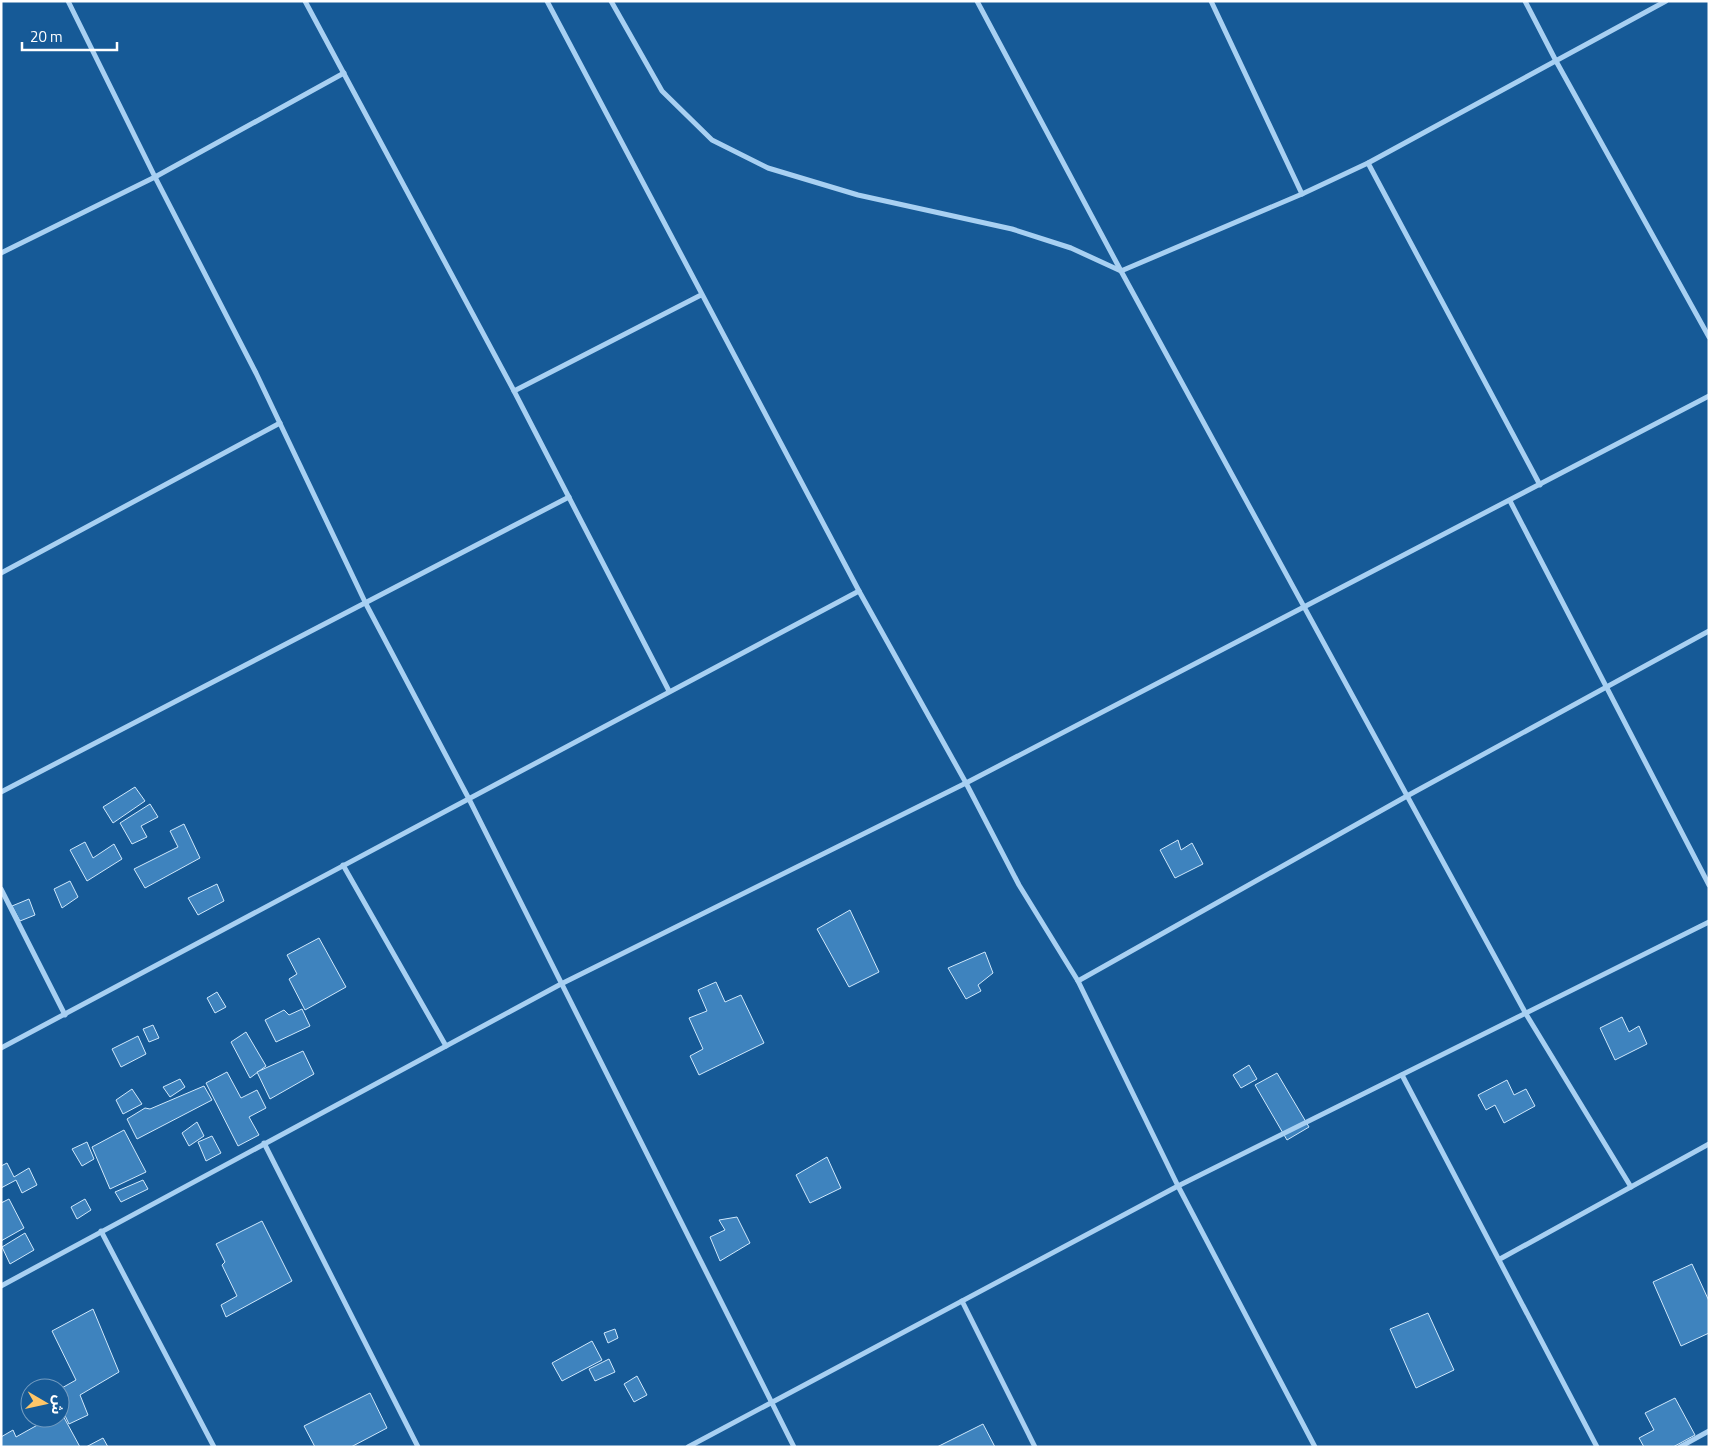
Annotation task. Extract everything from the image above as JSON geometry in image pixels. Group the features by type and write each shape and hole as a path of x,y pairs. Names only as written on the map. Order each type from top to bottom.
{"street":[{"path":"68,1 155,177 256,373 366,604 469,799 794,1447"},
{"path":"305,1 514,391 669,691"},
{"path":"547,1 859,591 966,783 1019,885 1078,982 1178,1186 1316,1447"},
{"path":"611,1 662,91 712,140 768,168 858,195 1012,229 1071,248 1122,271 1302,194 1368,163 1666,1"},
{"path":"977,1 1526,1014 1631,1187"},
{"path":"1211,1 1302,194"},
{"path":"1525,1 1556,61 1709,336"},
{"path":"1,253 155,177 344,73"},
{"path":"1368,163 1540,485"},
{"path":"514,391 702,295"},
{"path":"1,1286 561,984 966,783 1709,396"},
{"path":"1,573 280,423"},
{"path":"1,792 569,497"},
{"path":"1510,500 1709,885"},
{"path":"1,1048 859,591"},
{"path":"1078,982 1407,796 1709,631"},
{"path":"343,865 446,1046"},
{"path":"1,889 64,1015"},
{"path":"688,1447 1178,1186 1709,922"},
{"path":"1402,1075 1597,1447"},
{"path":"264,1143 418,1447"},
{"path":"1500,1259 1709,1144"},
{"path":"101,1231 214,1447"},
{"path":"962,1301 1035,1447"},
{"path":"1680,1447 1709,1431"}],"building":[{"path":"135,787 145,801 113,823 103,807"},
{"path":"150,804 158,817 141,826 147,837 132,844 120,823"},
{"path":"184,824 200,858 145,888 134,869 178,847 170,831"},
{"path":"1178,840 1181,850 1192,843 1203,864 1175,878 1160,850"},
{"path":"85,842 93,858 114,844 122,859 87,881 70,850"},
{"path":"70,881 78,897 62,908 54,889"},
{"path":"217,884 224,901 198,915 188,898"},
{"path":"29,899 35,915 20,921 12,906"},
{"path":"850,910 879,972 849,987 817,929"},
{"path":"319,938 346,987 305,1010 289,979 297,974 287,955"},
{"path":"985,952 993,973 978,985 981,991 966,999 948,968"},
{"path":"716,982 725,1002 741,995 764,1043 699,1075 690,1056 703,1049 689,1018 707,1011 698,990"},
{"path":"217,992 226,1007 215,1013 207,998"},
{"path":"302,1009 310,1026 276,1042 265,1020 284,1010 289,1015"},
{"path":"1622,1017 1629,1032 1639,1026 1647,1044 1615,1060 1600,1028"},
{"path":"153,1025 159,1038 149,1042 143,1029"},
{"path":"246,1032 266,1066 250,1078 231,1042"},
{"path":"138,1036 146,1054 121,1067 112,1049"},
{"path":"303,1051 314,1074 270,1099 257,1072"},
{"path":"1249,1065 1257,1079 1241,1088 1233,1075"},
{"path":"227,1072 241,1098 257,1090 266,1108 249,1117 259,1135 238,1146 206,1083"},
{"path":"1277,1073 1309,1127 1287,1140 1255,1085"},
{"path":"180,1079 185,1087 170,1097 163,1087"},
{"path":"1507,1080 1514,1095 1526,1089 1535,1106 1504,1123 1495,1105 1486,1110 1478,1095"},
{"path":"204,1086 212,1100 137,1139 127,1119 145,1108 150,1109"},
{"path":"132,1089 142,1104 123,1114 116,1100"},
{"path":"197,1122 204,1136 189,1146 182,1133"},
{"path":"124,1130 146,1172 110,1189 92,1147"},
{"path":"212,1136 221,1153 206,1161 198,1142"},
{"path":"87,1142 94,1159 82,1166 72,1149"},
{"path":"827,1157 841,1188 810,1203 796,1175"},
{"path":"7,1163 14,1177 29,1168 37,1185 22,1193 16,1180 1,1188 1,1166"},
{"path":"143,1180 148,1189 121,1202 115,1192"},
{"path":"9,1199 24,1228 1,1241 1,1203"},
{"path":"85,1199 91,1210 77,1219 71,1207"},
{"path":"737,1217 750,1243 720,1261 710,1237 725,1230 719,1220"},
{"path":"262,1221 292,1281 226,1317 221,1305 237,1296 222,1265 225,1262 216,1244"},
{"path":"25,1233 34,1250 10,1264 2,1247"},
{"path":"1692,1264 1709,1301 1709,1333 1681,1346 1653,1282"},
{"path":"93,1309 119,1372 80,1395 88,1415 70,1424 70,1383 76,1380 52,1331"},
{"path":"1428,1313 1454,1370 1416,1388 1390,1329"},
{"path":"615,1329 618,1338 608,1343 604,1333"},
{"path":"592,1341 602,1360 562,1381 552,1363"},
{"path":"609,1359 615,1372 595,1381 589,1369"},
{"path":"637,1376 647,1395 634,1402 624,1384"},
{"path":"370,1393 387,1428 351,1447 315,1447 304,1426"},
{"path":"1675,1398 1695,1435 1673,1447 1644,1447 1639,1438 1654,1430 1645,1413"},
{"path":"983,1424 995,1447 937,1447"},
{"path":"32,1428 70,1428 80,1447 1,1447 1,1437 13,1430 16,1437"},
{"path":"103,1438 108,1447 86,1447"}]}
